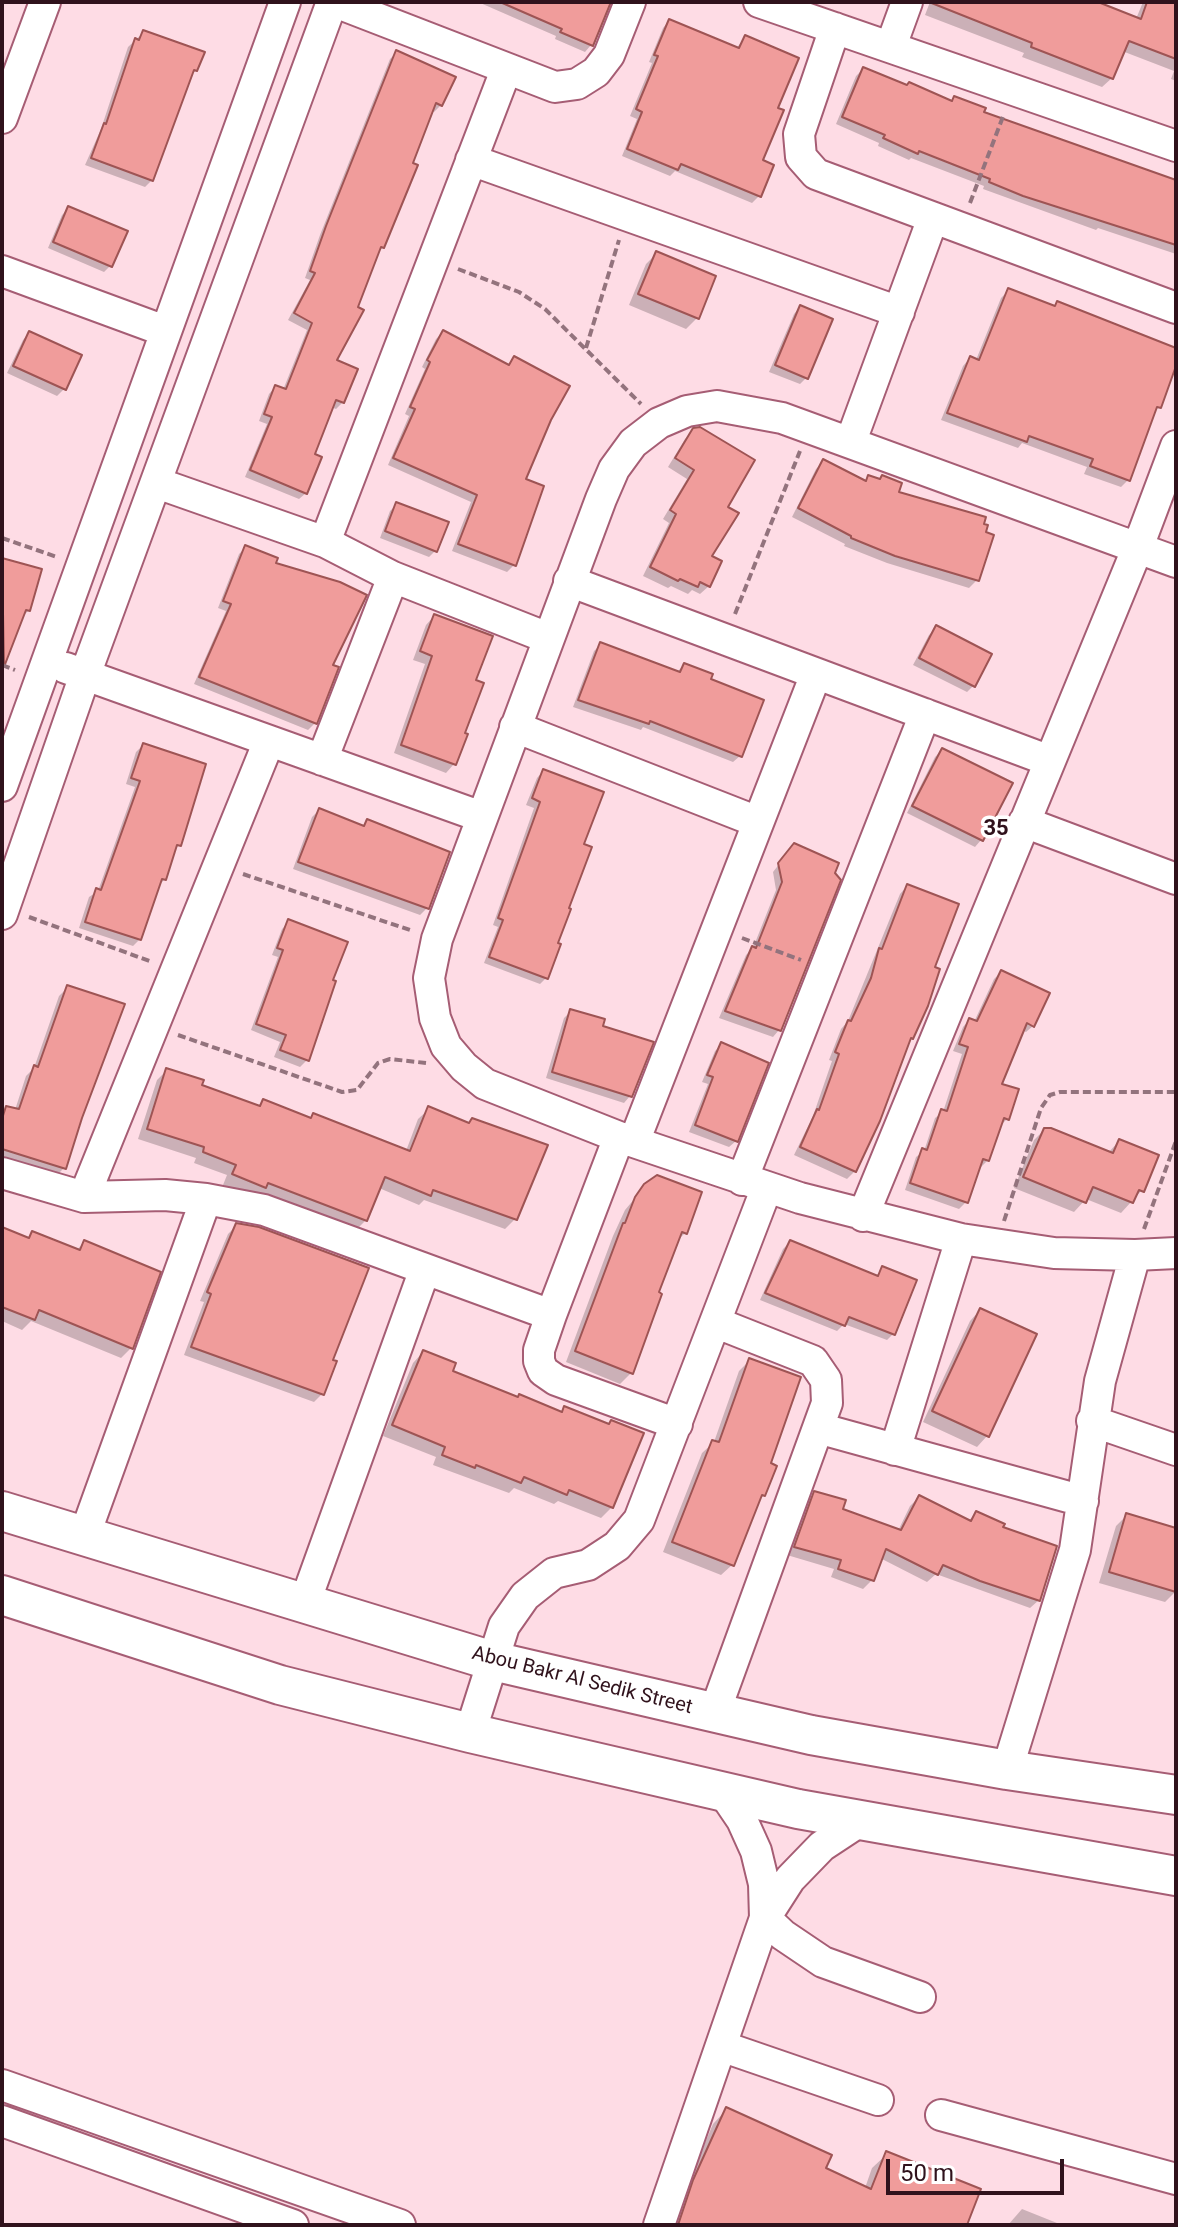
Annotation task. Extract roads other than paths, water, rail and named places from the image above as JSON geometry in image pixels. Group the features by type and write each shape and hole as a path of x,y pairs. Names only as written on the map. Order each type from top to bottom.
{"main road":[{"name":"Abou Bakr Al Sedik Street","path":"2,1511 493,1661 811,1735 1007,1770 1176,1795"},
{"path":"2,1595 280,1685 470,1733 860,1821 1176,1876"}],"street":[{"path":"2,118 7,87 45,2"},
{"path":"5,771 285,2"},
{"path":"3,911 85,675 334,2 555,87 577,84 596,72 609,55 630,2"},
{"path":"759,2 1176,146"},
{"path":"891,46 907,2"},
{"path":"835,28 799,134 801,157 816,174 1176,308"},
{"path":"325,542 506,70"},
{"path":"471,160 899,312"},
{"path":"851,441 899,312 947,223"},
{"path":"2,271 165,331"},
{"path":"1176,562 851,441 750,410 717,406 687,411 659,423 633,443 614,469 569,581 437,939 429,978 435,1018 446,1046 464,1067 485,1084 626,1139 863,1216 961,1239 1054,1253 1176,1253"},
{"path":"863,1216 1138,547 1176,446"},
{"path":"157,483 325,542 393,577 548,638"},
{"path":"322,760 393,577"},
{"path":"569,581 1050,761"},
{"path":"46,661 482,817"},
{"path":"677,1424 556,1380 543,1371 539,1350 551,1315 717,928 816,674"},
{"path":"470,1733 504,1626 525,1596 554,1573 588,1565 617,1546 639,1520 717,1323 755,1183 825,969 925,714"},
{"path":"515,727 758,822"},
{"path":"84,1197 269,741"},
{"path":"1024,822 1176,879"},
{"path":"2,1173 84,1197 152,1195 206,1199 264,1210 551,1315"},
{"path":"84,1537 206,1199"},
{"path":"895,1450 961,1239"},
{"path":"1007,1770 1075,1550 1100,1381 1135,1255"},
{"path":"304,1605 425,1269"},
{"path":"714,1714 827,1403 826,1380 813,1361 717,1323"},
{"path":"1092,1421 1176,1450"},
{"path":"818,1428 1083,1501"},
{"path":"723,1792 742,1820 756,1851 764,1884 765,1918 783,1935 823,1962 920,1997"},
{"path":"659,2225 765,1918 800,1868 822,1846 860,1821"},
{"path":"721,2046 878,2100"},
{"path":"2,2085 400,2225"},
{"path":"941,2115 1176,2179"},
{"path":"2,2121 293,2225"}],"district":[{"name":"35","path":"996,829"}]}
